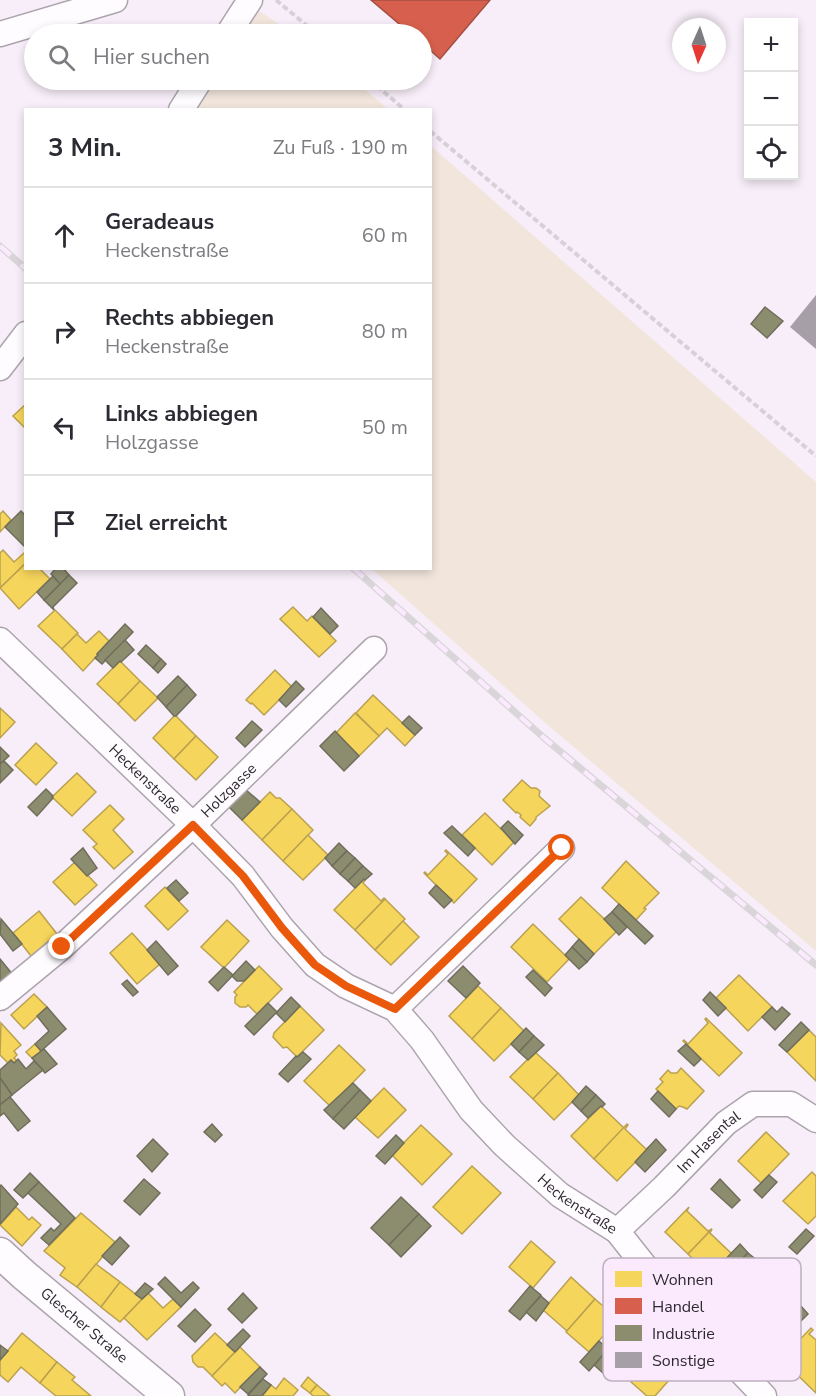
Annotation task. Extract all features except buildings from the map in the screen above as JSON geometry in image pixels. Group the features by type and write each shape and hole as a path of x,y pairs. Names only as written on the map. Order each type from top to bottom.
{"street":[{"path":"34,24 115,0"},
{"path":"234,24 250,0"},
{"path":"0,34 24,27"},
{"path":"182,108 194,90"},
{"path":"0,368 24,337"},
{"name":"Heckenstraße","path":"0,640 243,876 282,928 315,965 346,986 395,1009 422,1040 471,1110 504,1145 560,1195 617,1231 638,1258"},
{"name":"Holzgasse","path":"0,998 62,947 193,825 374,649"},
{"path":"395,1009 562,848"},
{"name":"Im Hasental","path":"617,1231 664,1187 726,1123 753,1104 791,1104 816,1120"},
{"name":"Glescher Straße","path":"0,1253 169,1396"},
{"name":"Heckenstraße","path":"750,1381 764,1396"}],"path":[{"path":"276,0 304,24"},
{"path":"382,90 403,108"},
{"path":"432,133 816,456"}],"shaded area":[{"path":"259,11 279,24 251,24"},
{"path":"208,90 366,90 387,108 196,108"},
{"path":"432,147 816,482 816,951 551,728 373,570 432,570"}],"railway":[{"path":"0,246 24,267"},
{"path":"355,570 543,737 816,965"}],"route":[{"path":"62,947 193,825 243,876 282,928 315,965 346,986 395,1009 562,848"}]}
